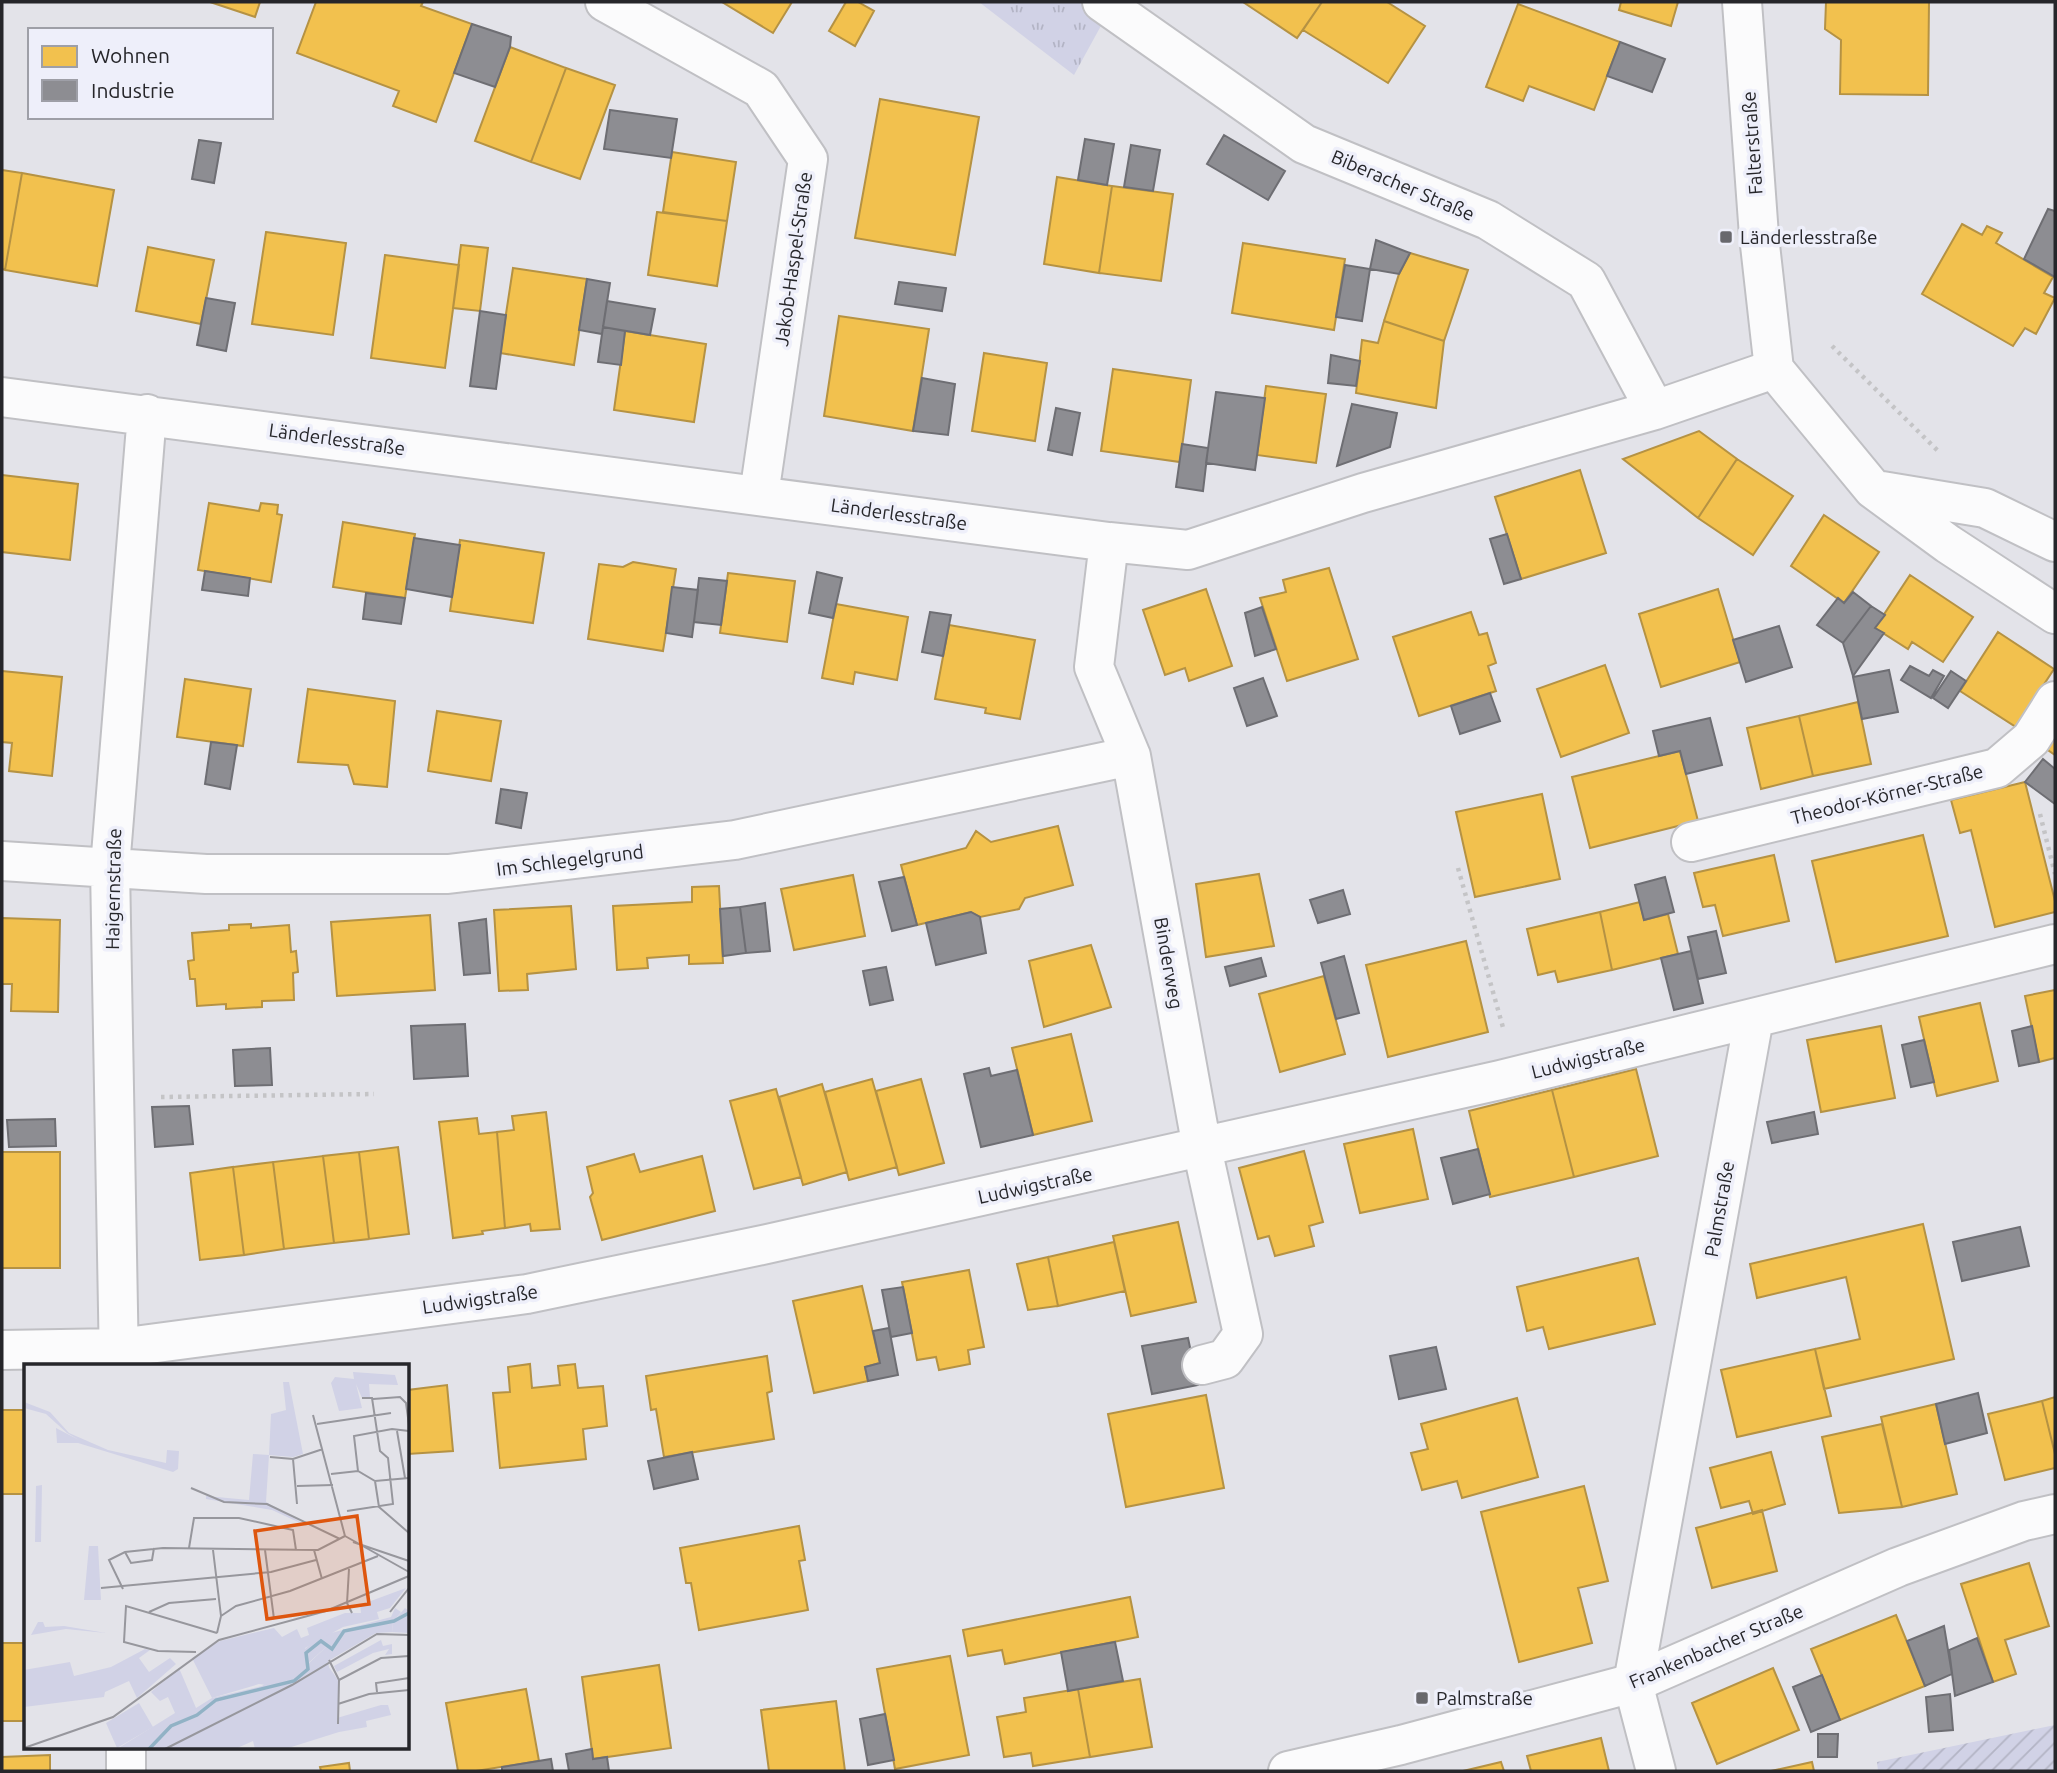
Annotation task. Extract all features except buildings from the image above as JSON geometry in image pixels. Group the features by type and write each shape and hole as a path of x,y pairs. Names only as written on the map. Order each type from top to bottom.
{"street":[{"name":"Jakob-Haspel-Straße","path":"605,2 761,89 808,159 759,495"},
{"name":"Biberacher Straße","path":"1102,2 1304,144 1488,220 1586,281 1655,410"},
{"name":"Falterstraße","path":"1742,2 1759,236 1774,369"},
{"name":"Länderlesstraße","path":"2,397 1109,542 1188,550 1363,493 1655,410 1774,369"},
{"path":"1774,369 1873,489 1948,544 2055,614"},
{"name":"Haigernstraße","path":"119,1357 110,867 147,414"},
{"path":"1873,489 1984,508 2055,541"},
{"name":"Binderweg","path":"1109,542 1094,667 1130,756 1202,1148 1243,1334 1225,1359 1202,1365"},
{"name":"Theodor-Körner-Straße","path":"1691,842 1997,768 2031,740 2055,701"},
{"name":"Im Schlegelgrund","path":"2,861 206,874 448,874 734,840 1130,756"},
{"name":"Ludwigstraße","path":"2,1350 119,1357 527,1294 767,1244 1517,1076 2055,944"},
{"name":"Palmstraße","path":"1656,1771 1633,1683 1754,1018"},
{"name":"Frankenbacher Straße","path":"1288,1771 1401,1745 1633,1683 1898,1567 2024,1521 2055,1514"},
{"path":"126,1748 126,1771"}],"path":[{"path":"1832,346 1959,472 1984,508"},
{"path":"2040,814 2055,874"},
{"path":"1458,868 1517,1076"},
{"path":"115,1098 374,1094"}],"green space":[{"path":"979,2 1090,2 1108,13 1074,75"},
{"path":"2055,1725 2055,1771 1878,1771 1877,1762"}],"place":[{"name":"Länderlesstraße","path":"1726,237"},
{"name":"Palmstraße","path":"1422,1698"}]}
